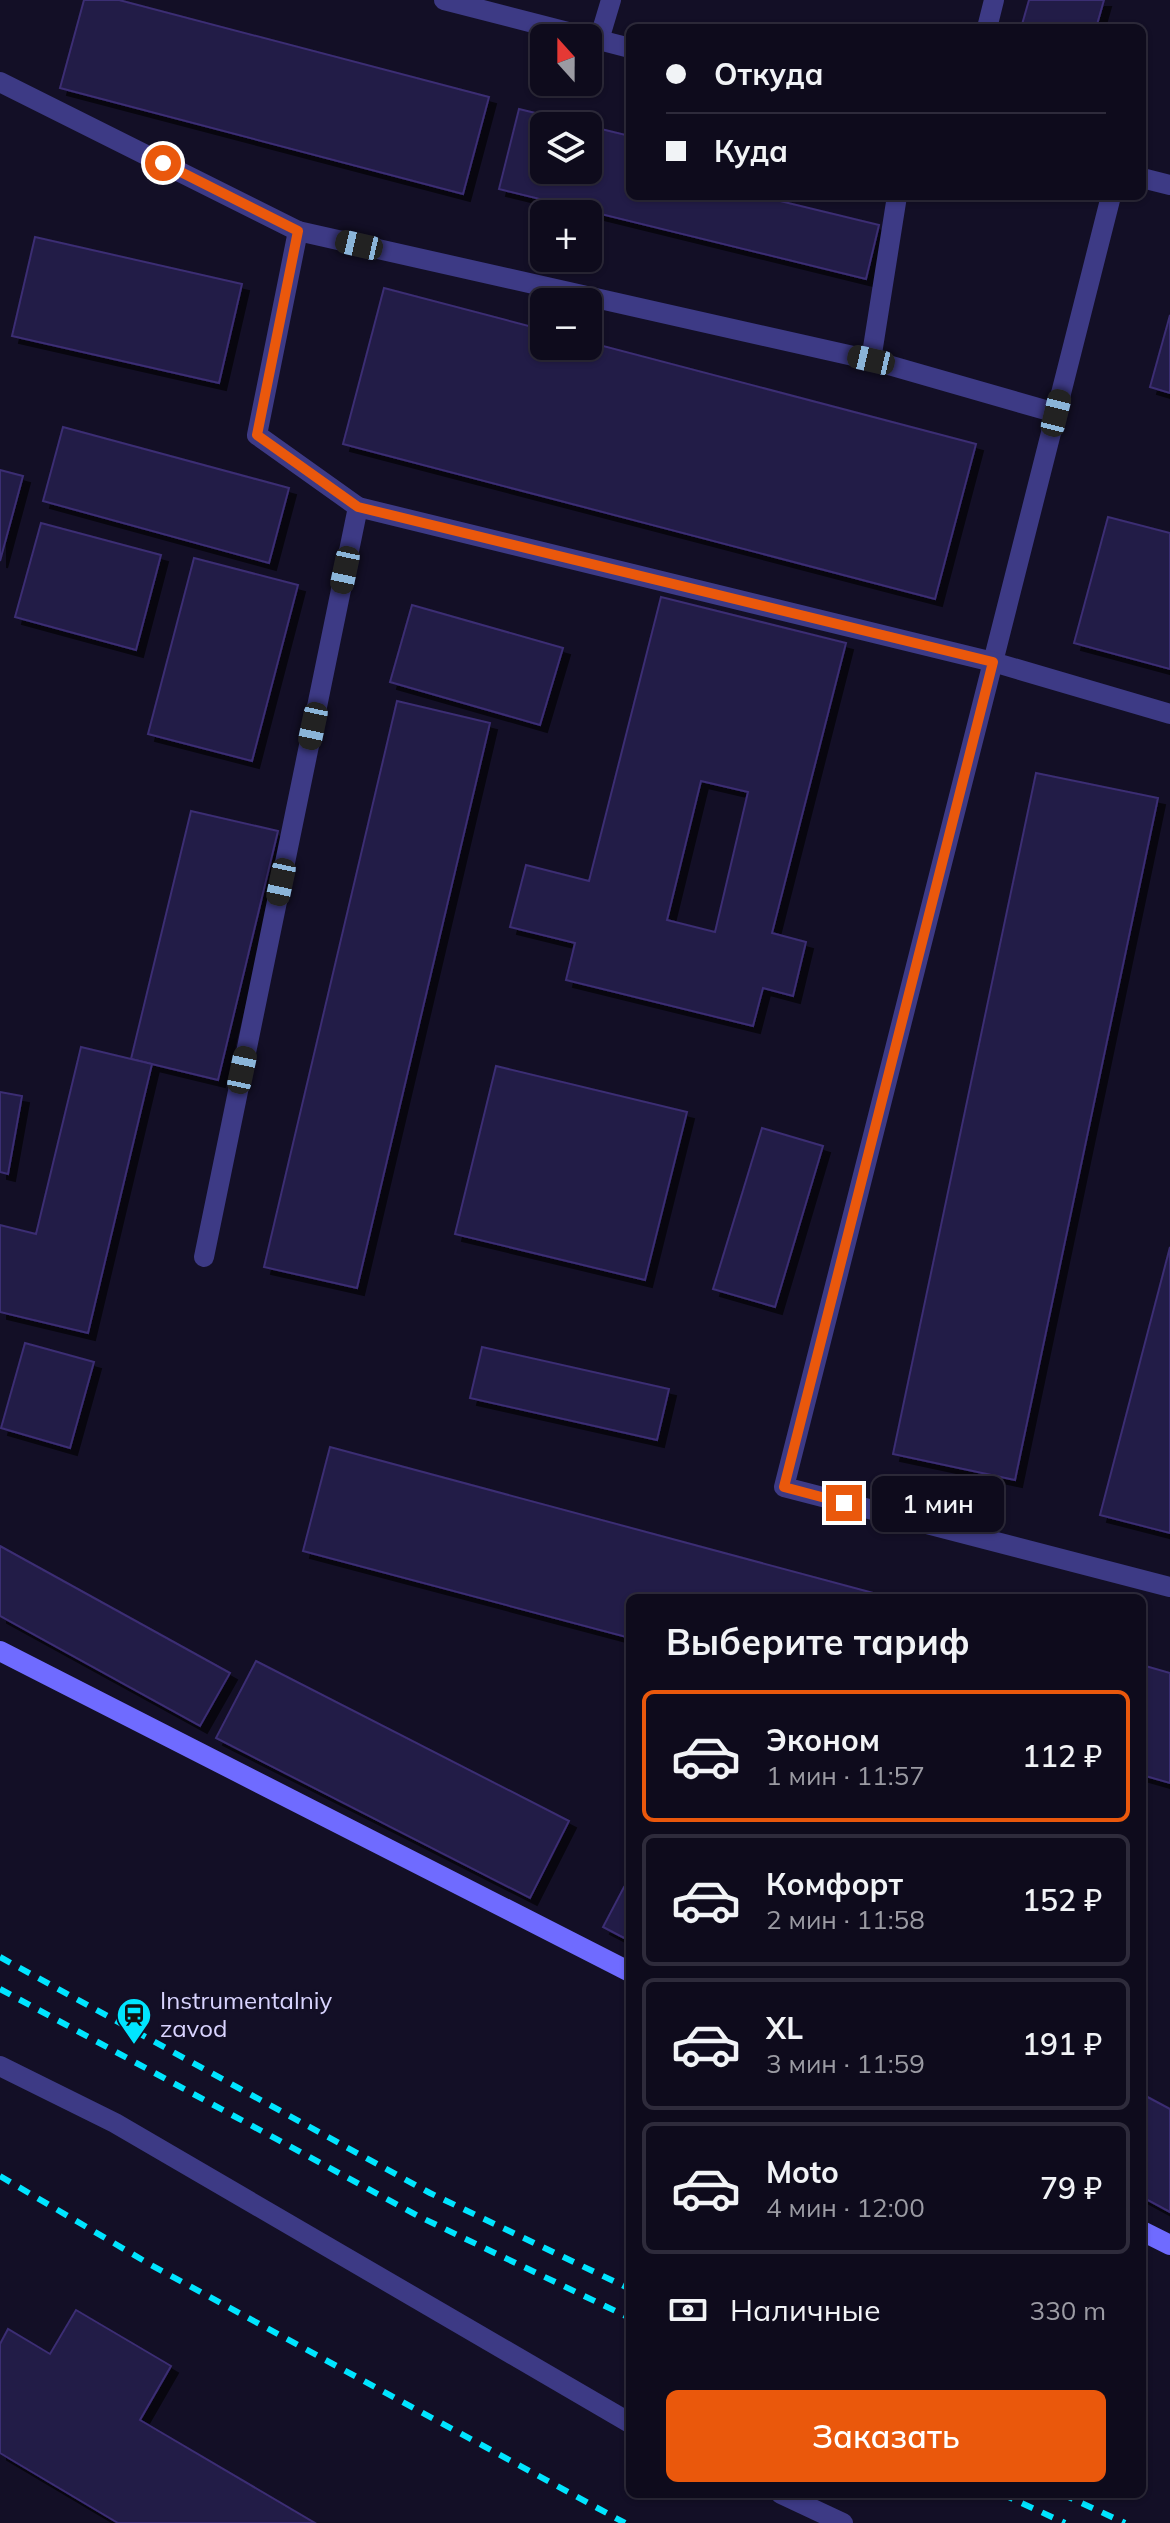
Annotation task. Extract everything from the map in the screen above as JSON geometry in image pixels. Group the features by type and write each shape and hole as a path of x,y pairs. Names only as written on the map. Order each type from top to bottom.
{"street":[{"path":"444,0 537,24"},
{"path":"602,30 611,0"},
{"path":"988,24 994,0"},
{"path":"602,41 626,47"},
{"path":"0,82 298,231 871,360 1056,413"},
{"path":"1146,179 1170,185"},
{"path":"871,360 896,200"},
{"path":"1110,200 784,1487 1170,1587"},
{"path":"298,231 257,435 358,507 993,662 1170,714"},
{"path":"204,1257 358,507"},
{"path":"0,1651 626,1970"},
{"path":"0,2066 115,2123 626,2421"},
{"path":"1146,2233 1170,2245"},
{"path":"790,2498 843,2523"}],"building":[{"path":"84,0 119,0 489,97 463,194 60,88"},
{"path":"1029,0 1104,0 1097,24 1022,24"},
{"path":"519,109 531,112 530,184 602,184 602,129 626,135 626,200 780,200 879,225 866,279 602,214 602,200 544,200 499,189"},
{"path":"35,237 242,284 219,383 12,336"},
{"path":"384,288 530,326 530,360 602,360 602,346 976,444 935,599 343,444"},
{"path":"1170,315 1170,393 1150,387"},
{"path":"63,427 289,488 269,563 43,501"},
{"path":"0,470 23,476 0,561"},
{"path":"1108,517 1170,533 1170,669 1074,643"},
{"path":"41,523 161,555 136,650 15,617"},
{"path":"194,558 298,585 252,761 148,734"},
{"path":"661,597 846,643 772,933 806,942 793,996 763,988 753,1026 566,980 575,943 510,927 526,865 589,881","holes":["701,781 748,792 715,932 667,920"]},
{"path":"412,605 563,648 540,725 390,682"},
{"path":"397,701 490,723 357,1288 264,1267"},
{"path":"1036,773 1158,798 1015,1480 893,1454"},
{"path":"191,811 278,831 218,1080 131,1059"},
{"path":"81,1047 152,1064 88,1333 0,1312 0,1225 36,1234"},
{"path":"496,1066 687,1112 645,1280 455,1234"},
{"path":"0,1092 22,1096 8,1174 0,1172"},
{"path":"762,1128 823,1146 775,1307 713,1289"},
{"path":"1170,1247 1170,1533 1100,1515"},
{"path":"25,1343 94,1362 70,1448 1,1428"},
{"path":"482,1347 669,1389 657,1440 470,1398"},
{"path":"330,1447 877,1594 626,1594 626,1637 303,1551"},
{"path":"0,1546 230,1673 200,1726 0,1616"},
{"path":"256,1661 569,1821 530,1898 216,1738"},
{"path":"1146,1666 1170,1673 1170,1783 1146,1776"},
{"path":"624,1887 626,1888 626,1939 603,1927"},
{"path":"1146,2096 1170,2109 1170,2212 1146,2199"},
{"path":"76,2310 171,2366 140,2420 315,2523 118,2523 0,2453 0,2344 8,2329 50,2354"}],"railway":[{"path":"0,1957 430,2193 626,2287"},
{"path":"0,1989 418,2216 626,2316"},
{"path":"0,2176 151,2265 625,2523"},
{"path":"1011,2498 1065,2523"},
{"path":"1071,2498 1125,2523"}],"place":[{"name":"Instrumentalniy zavod","path":"134,2046"}],"route":[{"path":"163,163 298,231 257,435 358,507 993,662 784,1487 844,1503"}]}
